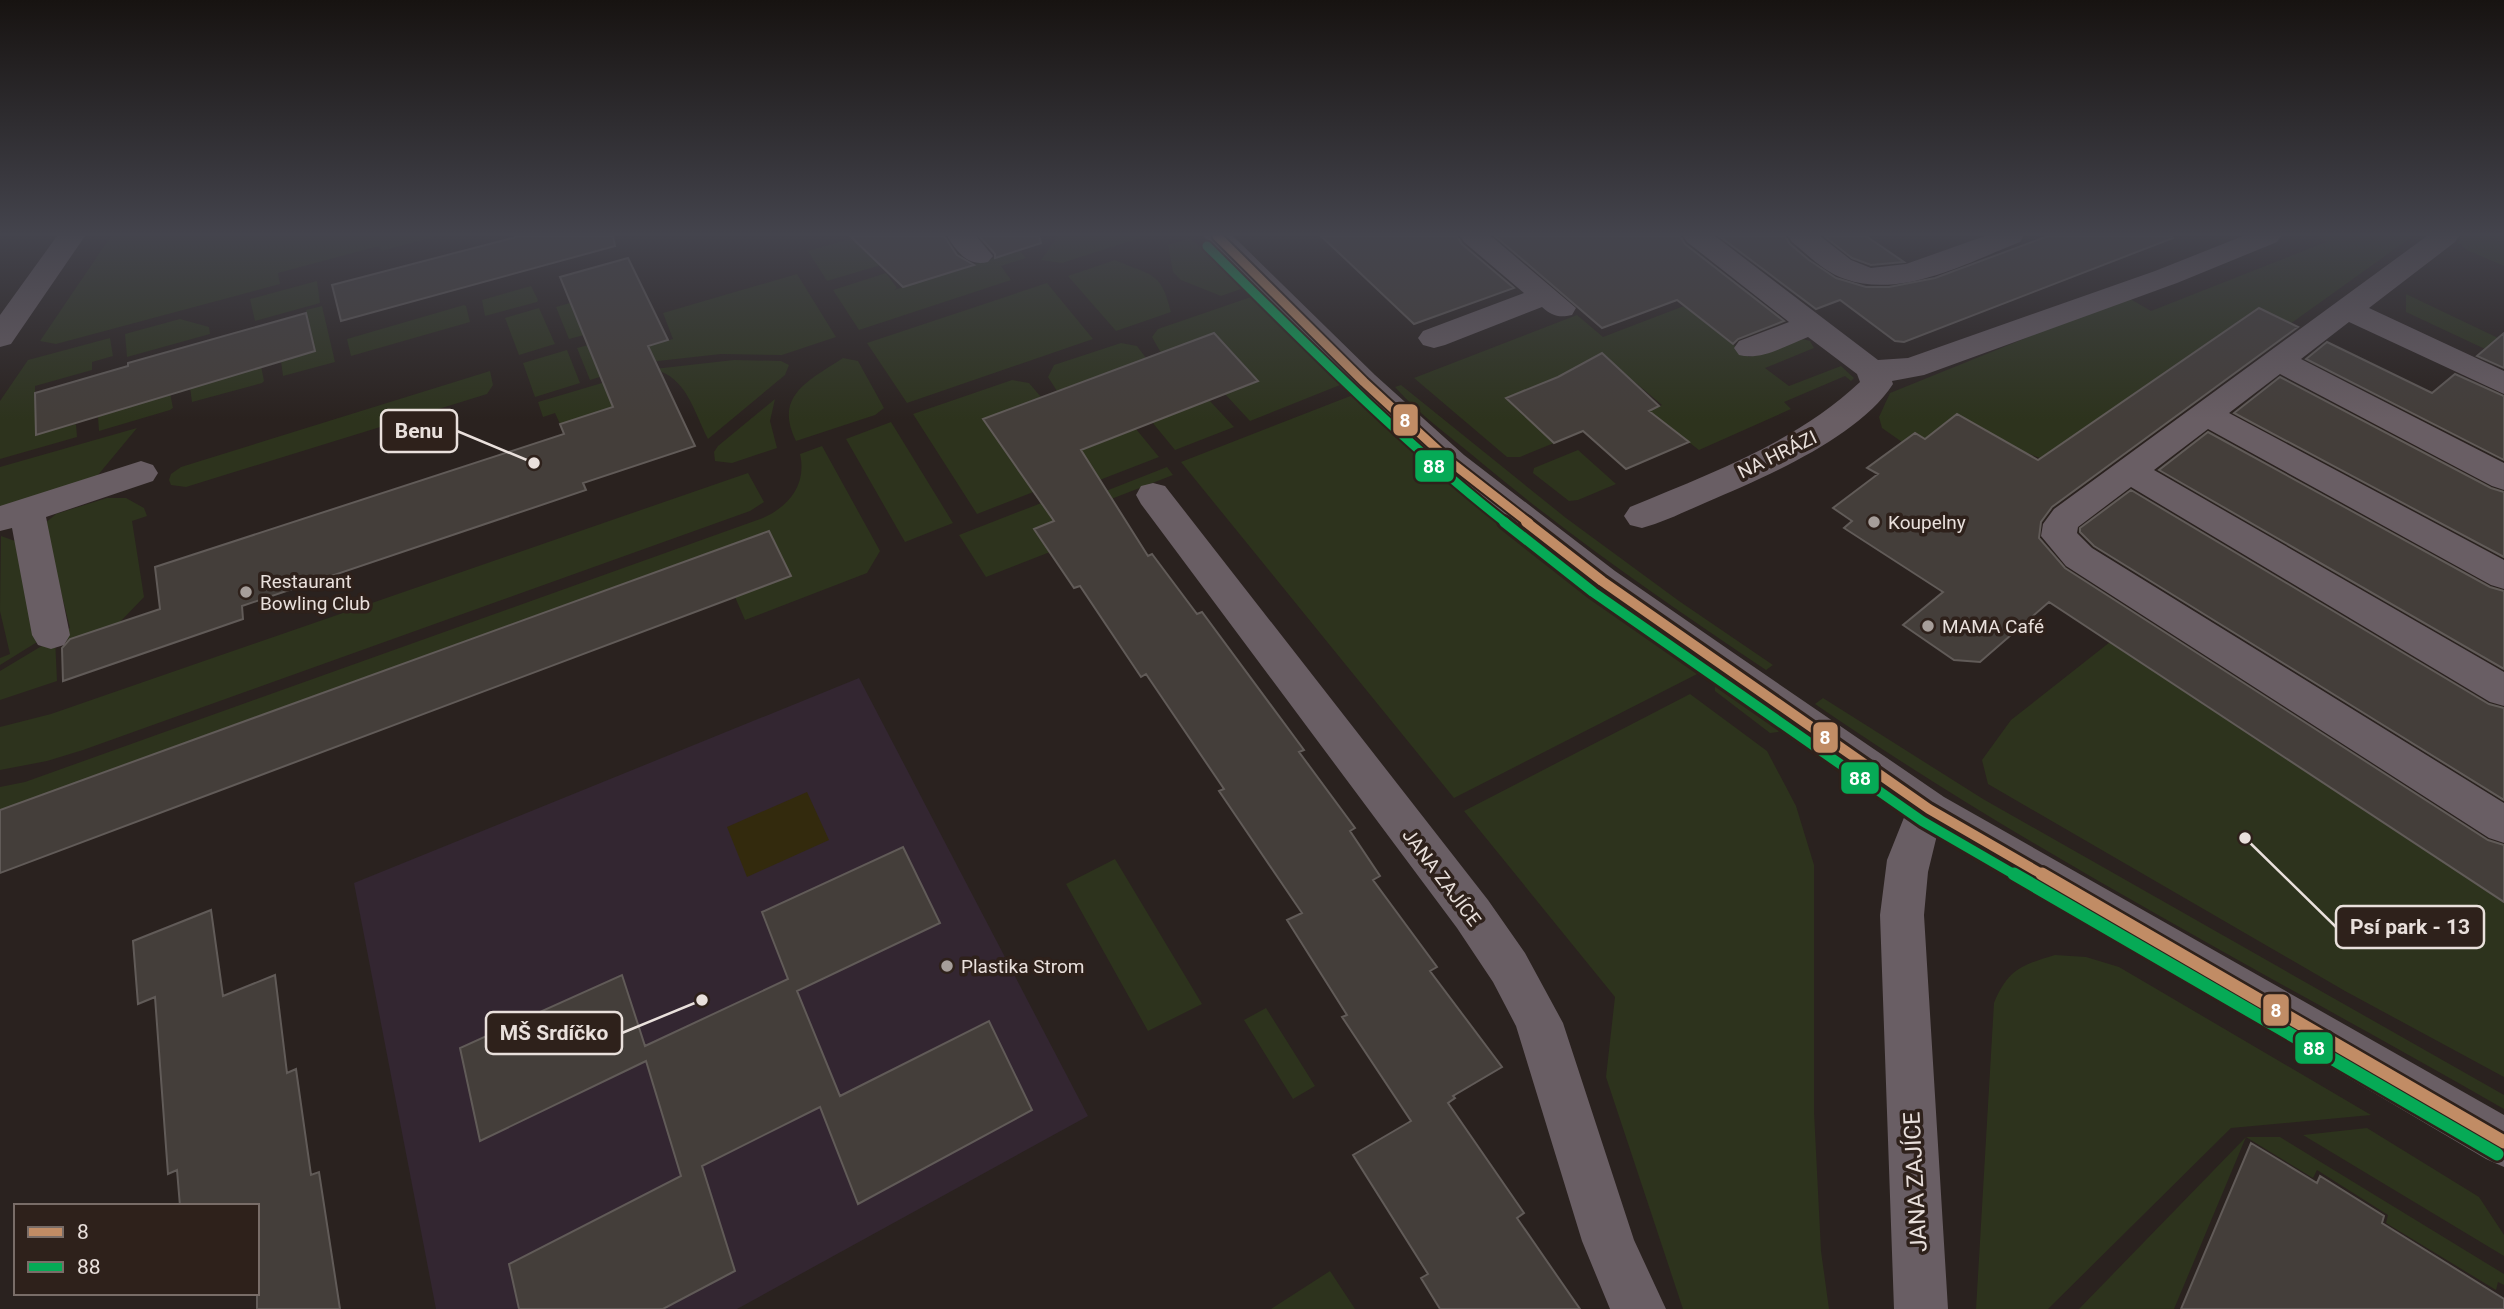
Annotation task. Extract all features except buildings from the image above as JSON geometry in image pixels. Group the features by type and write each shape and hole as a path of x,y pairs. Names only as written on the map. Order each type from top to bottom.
{"street":[{"path":"5,325 26,297"},
{"path":"1278,297 1369,387 1462,471 1602,581 1929,809 2504,1142"},
{"path":"1434,338 1556,304 1548,297"},
{"path":"1777,297 1870,369 1891,371 1913,368 2108,297"},
{"path":"2363,297 2061,524 2060,536 2070,549 2504,825"},
{"path":"2347,309 2504,384"},
{"path":"1750,348 1812,324"},
{"path":"2278,360 2504,478"},
{"name":"NA HRÁZI","path":"1642,516 1821,433 1877,384 1870,369"},
{"path":"2206,414 2504,576"},
{"path":"2129,471 2504,691"},
{"path":"51,635 14,515 141,473"},
{"name":"JANA ZAJÍCE","path":"1153,495 1418,844 1507,964 1528,997 1539,1023 1608,1241 1639,1309"},
{"name":"JANA ZAJÍCE","path":"1921,1309 1902,915 1905,868 1914,836 1929,809"}],"shaded area":[{"path":"859,678 1088,1116 737,1309 436,1309 354,883"}],"green space":[{"path":"70,297 231,297 56,344 40,341"},
{"path":"319,297 320,303 255,321 250,299"},
{"path":"492,297 537,297 538,300 485,316 482,300"},
{"path":"718,297 811,297 836,337 782,355 721,354 649,362 590,380 577,348 588,345 595,362 673,339 663,313"},
{"path":"838,297 959,297 859,330"},
{"path":"1005,297 1059,297 1093,339 907,403 867,343"},
{"path":"1086,297 1166,297 1171,312 1116,331"},
{"path":"1251,297 1340,385 1250,421 1225,394 1214,333 1161,353 1152,337 1158,329"},
{"path":"2127,297 2151,311 2186,297 2328,297 2290,324 2258,308 2042,459 2020,450 1958,415 1925,439 1915,433 1902,442 1882,428 1879,417 1890,393"},
{"path":"2406,297 2412,297 2498,338 2485,349 2406,312"},
{"path":"570,303 584,335 569,339 556,307"},
{"path":"464,305 470,322 351,356 347,339"},
{"path":"322,306 335,362 283,376 281,361 315,351 306,310"},
{"path":"1684,306 1749,357 1799,338 1810,341 1814,348 1765,368 1789,386 1841,366 1854,378 1851,381 1845,376 1784,402 1791,409 1699,450 1648,411 1662,405 1605,357 1507,398 1554,443 1520,457 1507,457 1414,378 1577,315 1603,337"},
{"path":"539,308 555,344 519,355 505,318"},
{"path":"180,319 209,327 210,334 127,357 125,334"},
{"path":"110,338 113,356 92,362 92,370 35,386 36,435 76,424 77,437 0,459 0,401 28,360"},
{"path":"1121,343 1137,346 1146,358 1057,391 1048,377 1054,365"},
{"path":"567,350 580,383 535,397 523,363"},
{"path":"843,358 858,361 884,408 875,415 796,441 790,425 792,400 798,390"},
{"path":"734,360 781,361 789,365 785,375 708,439 682,387 665,373 654,369"},
{"path":"261,366 264,381 262,383 192,402 190,387"},
{"path":"490,371 493,385 487,394 186,487 171,485 169,480 171,474 181,467"},
{"path":"629,375 660,380 668,389 560,424 555,413 543,417 538,402"},
{"path":"1012,380 1029,383 1041,397 984,419 1072,477 977,514 913,414"},
{"path":"1401,385 1566,518 1679,601 1773,665 1766,670 1552,519 1426,418 1395,387"},
{"path":"170,393 173,408 170,410 99,431 98,417"},
{"path":"1353,395 1436,469 1523,539 1701,672 1454,798 1181,462"},
{"path":"775,399 770,421 777,448 732,463 715,461 714,452 718,446"},
{"path":"1209,400 1234,427 1175,450 1152,422"},
{"path":"891,422 953,523 905,542 846,439"},
{"path":"137,428 93,481 0,509 0,467"},
{"path":"1136,429 1159,457 1097,481 1077,452"},
{"path":"822,446 880,551 867,573 745,620 735,597 791,575 768,531 0,810 0,787 25,782 763,518 781,507 794,493 801,475 800,454"},
{"path":"1578,450 1616,484 1578,500 1569,501 1533,473 1534,468"},
{"path":"1167,467 1173,475 1034,529 1050,552 986,577 959,535 1080,488 1088,498"},
{"path":"748,473 764,502 750,511 83,750 47,761 0,770 0,727 51,714"},
{"path":"107,498 126,498 144,508 147,516 132,521 144,597 119,623 62,642 61,632 70,628 44,524 56,514"},
{"path":"1,536 15,541 42,639 0,665 0,658 10,654 0,611"},
{"path":"55,638 57,681 0,700 0,671"},
{"path":"2110,642 2504,902 2504,1077 2345,991 1988,784 1982,760 2011,720"},
{"path":"1715,681 1782,728 1778,732 1770,733 1715,691"},
{"path":"1690,694 1767,751 1796,806 1814,865 1814,1112 1821,1251 1829,1309 1683,1309 1606,1077 1615,997 1464,811"},
{"path":"1823,698 1983,799 2504,1095 2504,1109 2069,864 1898,759 1815,704"},
{"path":"1115,859 1202,1004 1148,1031 1066,884"},
{"path":"2055,955 2086,957 2119,967 2371,1115 2231,1128 2048,1309 1976,1309 1994,1003 2005,983 2017,970"},
{"path":"1266,1008 1315,1086 1293,1099 1244,1020"},
{"path":"2367,1128 2479,1197 2504,1235 2504,1256 2303,1135"},
{"path":"2246,1137 2280,1137 2504,1274 2504,1285 2498,1282 2496,1290 2386,1223 2388,1215 2317,1170 2313,1178"},
{"path":"2246,1137 2174,1309 2079,1309"},
{"path":"1330,1271 1355,1309 1271,1309"}],"sand":[{"path":"807,792 829,840 747,877 727,827"}],"transit line":[{"name":"88","path":"1258,297 1354,392 1443,474 1593,592 1922,821 2497,1154"},
{"name":"8","path":"1279,297 1364,382 1452,463 1602,581 1929,809 2504,1142"}],"place":[{"name":"Benu","path":"534,463"},
{"name":"Koupelny","path":"1874,522"},
{"name":"Restaurant Bowling Club","path":"246,592"},
{"name":"MAMA Café","path":"1928,626"},
{"name":"Psí park - 13","path":"2245,838"},
{"name":"Plastika Strom","path":"947,966"},
{"name":"MŠ Srdíčko","path":"702,1000"}]}
